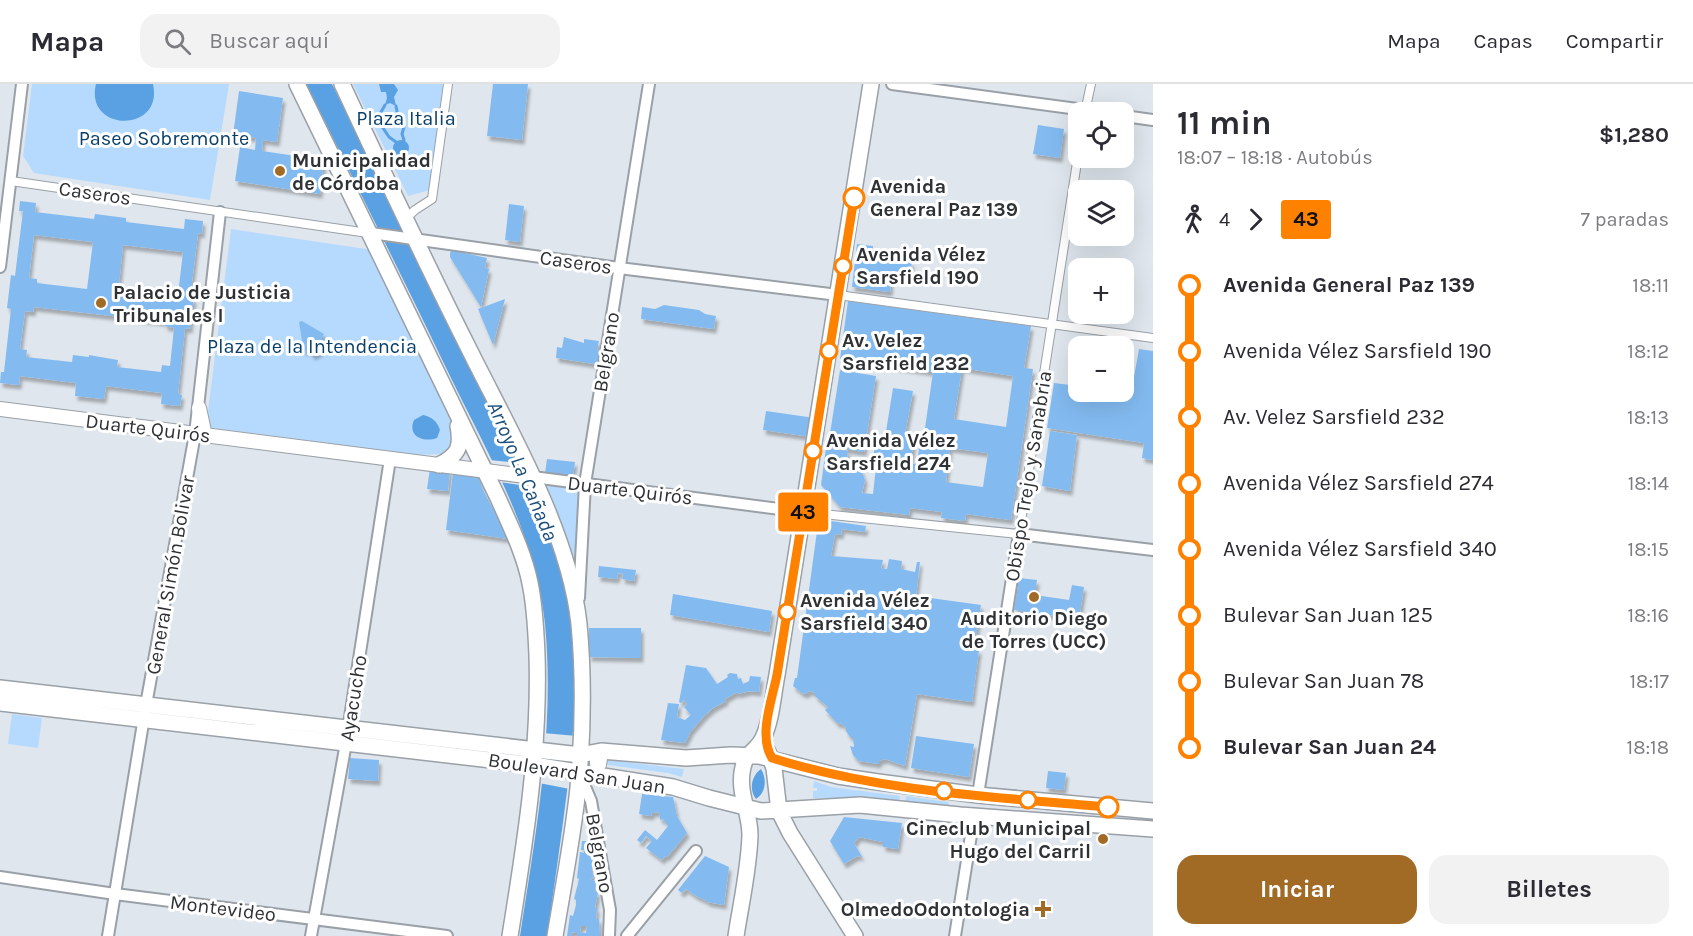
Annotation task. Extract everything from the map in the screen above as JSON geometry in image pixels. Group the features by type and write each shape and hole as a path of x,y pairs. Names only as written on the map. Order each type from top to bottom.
{"main road":[{"path":"297,84 513,531 530,582 535,619 538,690 536,749 510,936"},
{"path":"342,84 404,220 533,477 566,564 579,622 582,671 580,755 555,936"},
{"path":"855,936 778,811 772,758 766,747 765,735 777,675 871,84"},
{"path":"199,408 200,435"},
{"name":"Duarte Quirós","path":"0,410 533,477"},
{"path":"439,465 456,454 459,445 456,414"},
{"name":"Boulevard San Juan","path":"0,688 145,712 347,736 673,787 761,811 860,806 1153,830"},
{"name":"Boulevard San Juan","path":"0,703 145,712"},
{"path":"736,936 750,836 741,780 747,755 758,747 765,735"},
{"name":"Boulevard San Juan","path":"347,736 536,749 580,755 601,751 686,758 747,755 772,758 838,776 978,795 1153,811"}],"street":[{"path":"0,267 5,180 22,84"},
{"path":"404,220 432,199 448,84"},
{"name":"Belgrano","path":"579,622 585,484 649,84"},
{"path":"892,84 1068,110"},
{"path":"1087,102 1091,84"},
{"path":"1134,117 1153,120"},
{"name":"Obispo Trejo y Sanabria","path":"978,795 1076,168"},
{"name":"Caseros","path":"5,180 414,240 1153,338"},
{"path":"199,408 220,212"},
{"name":"General Simón Bolivar","path":"108,936 145,712 200,435"},
{"name":"Ayacucho","path":"311,936 347,736 390,459"},
{"name":"Duarte Quirós","path":"533,477 803,512 1153,550"},
{"name":"Belgrano","path":"579,772 591,801 610,909 619,935"},
{"path":"955,936 974,816"},
{"path":"619,935 696,851"},
{"name":"Montevideo","path":"0,877 115,894 447,936"}],"green space":[{"name":"Paseo Sobremonte","path":"32,84 229,84 210,200 34,173 23,156"},
{"name":"Plaza Italia","path":"353,84 443,84 430,190 408,196"},
{"name":"Plaza de la Intendencia","path":"231,229 373,250 451,422 454,432 452,449 443,454 417,455 206,427"},
{"path":"533,477 585,484 579,622"},
{"path":"12,714 42,718 38,748 8,744"},
{"path":"608,760 684,769 682,777 608,765 606,763"},
{"path":"814,781 831,787 900,796 899,803 846,798 813,798 813,791 817,791 817,788 813,788"},
{"path":"906,796 948,802 949,805 905,803"}],"water":[{"path":"96,84 153,84 153,100 147,112 137,119 124,121 112,118 101,111 95,100"},
{"path":"306,84 332,84 536,499 563,574 573,623 575,695 567,791 547,936 520,936 542,780 548,702 545,624 532,559 495,467"},
{"path":"379,84 394,84 398,90 394,97 396,106 390,103 385,105 386,92 381,92"},
{"path":"398,140 404,140 409,148 407,154 398,156 393,151 393,145"},
{"path":"423,415 432,418 437,424 440,430 437,438 427,440 415,434 412,426 414,420"},
{"path":"761,769 764,786 762,793 756,799 752,792 752,783 755,775"}],"pier":[{"path":"489,460 522,463 533,487 499,482"},
{"path":"543,733 577,736 570,789 539,783"}],"building":[{"path":"493,84 528,84 522,140 487,136"},
{"path":"239,91 283,98 277,142 263,140 262,151 324,160 320,194 235,181 240,147 255,150 256,138 233,135"},
{"path":"1038,125 1064,129 1060,158 1033,154"},
{"name":"Palacio de Justicia Tribunales I","path":"20,201 36,203 35,212 94,219 95,214 126,218 126,222 184,229 185,219 203,221 202,234 198,233 190,298 194,298 190,329 185,328 178,394 182,395 180,406 161,404 162,393 106,386 104,399 75,396 76,383 20,376 19,385 0,383 1,372 4,372 11,309 7,308 11,275 15,276 23,211 19,211","holes":["34,235 93,242 87,289 37,283 37,279 29,278","123,245 183,252 178,295 168,294 168,299 118,294","34,307 165,322 165,326 174,328 170,366 162,365 161,372 117,367 118,360 89,355 89,357 73,355 72,362 26,357 27,350 20,349 25,311 33,312"]},
{"path":"509,204 524,206 520,242 505,240"},
{"path":"857,244 873,246 873,252 896,255 895,260 912,262 910,274 892,272 890,292 852,287"},
{"path":"452,250 487,258 485,268 489,269 481,307 450,257"},
{"path":"505,299 493,345 478,309"},
{"path":"848,301 1031,326 1024,368 1033,369 1011,520 966,514 965,521 941,518 942,512 910,508 909,515 840,507 821,485 826,448 848,451 847,460 861,469 865,480 862,493 873,494 876,467 900,470 901,462 873,457 876,442 884,444 893,388 913,391 905,434 915,436 910,463 917,464 921,434 924,435 933,372 840,359","holes":["962,368 1013,376 1006,427 954,419","950,448 988,453 983,487 946,482"]},
{"path":"664,305 699,310 716,316 714,329 641,319 642,307 655,309"},
{"path":"302,321 324,334 321,338 326,343 321,351 313,356 308,349 304,352 299,322"},
{"path":"564,337 584,343 584,339 599,341 597,350 603,351 601,365 556,358 557,347 562,348"},
{"path":"1139,349 1153,351 1153,460 1142,458 1144,443 1047,428 1054,383 1068,385 1068,402 1134,402 1134,377"},
{"path":"840,370 876,376 864,452 828,446"},
{"path":"766,411 815,418 812,437 763,430"},
{"path":"1050,431 1077,435 1070,491 1042,486"},
{"path":"547,459 575,462 573,476 545,473"},
{"path":"430,468 450,470 448,491 427,489"},
{"path":"453,472 478,476 509,539 446,530"},
{"path":"824,520 866,526 865,532 842,529 841,535 835,534 831,556 883,560 881,568 887,569 889,559 902,561 901,569 915,572 917,562 920,562 916,596 981,605 974,649 979,650 972,702 917,694 905,766 885,759 879,761 879,764 859,761 853,755 850,746 854,747 853,737 850,737 846,728 841,723 838,724 825,710 828,707 815,696 815,693 809,691 806,694 802,693 793,686 797,678 817,531 819,524"},
{"path":"599,566 636,570 634,581 622,579 623,574 618,573 617,579 598,577"},
{"name":"Auditorio Diego de Torres (UCC)","path":"1019,578 1037,580 1035,595 1069,600 1072,585 1084,587 1079,619 1014,610"},
{"path":"673,594 772,611 769,632 670,615"},
{"path":"589,628 641,628 641,658 589,657"},
{"path":"686,665 706,668 717,684 730,673 737,674 743,684 749,681 750,676 761,677 759,692 750,691 737,694 737,692 725,699 726,701 704,716 691,731 685,743 661,740 668,703 679,704 677,717 685,720 691,715 684,707 687,704 684,700 679,702"},
{"path":"916,736 974,744 969,777 911,768"},
{"path":"350,758 379,760 378,781 348,779"},
{"path":"1048,771 1066,773 1064,790 1046,788"},
{"path":"642,794 673,797 677,816 687,833 662,860 646,848 652,841 646,836 641,843 637,840 645,830 657,840 668,826 663,819 660,820 659,812 652,813 651,816 639,814"},
{"path":"844,817 902,823 898,849 883,847 883,842 859,837 854,843 862,857 857,856 844,864 830,841"},
{"path":"582,841 593,841 592,872 594,876 591,880 596,881 595,892 598,892 595,908 597,908 596,919 599,919 600,936 577,936 577,933 572,932 572,936 567,936 570,915 573,916 576,905 574,899 579,879 577,878 580,852 584,853 584,850 581,850","holes":["581,926 587,926 586,933 580,932"]},
{"path":"705,856 729,867 724,905 707,902 686,889 682,893 678,890"}],"waterway":[{"path":"385,105 377,119 389,137 396,142"},
{"path":"396,106 398,117 404,127 402,134 404,140"}],"bus line":[{"name":"43","path":"854,198 777,675 765,735 767,750 772,758 838,776 878,783 1108,807"}],"place":[{"name":"Municipalidad de Córdoba","path":"280,171"},
{"name":"Avenida General Paz 139","path":"854,198"},
{"name":"Avenida Vélez Sarsfield 190","path":"843,266"},
{"name":"Palacio de Justicia Tribunales I","path":"101,303"},
{"name":"Av. Velez Sarsfield 232","path":"829,351"},
{"name":"Avenida Vélez Sarsfield 274","path":"813,451"},
{"name":"Auditorio Diego de Torres (UCC)","path":"1034,597"},
{"name":"Avenida Vélez Sarsfield 340","path":"787,612"},
{"name":"Cineclub Municipal Hugo del Carril","path":"1103,839"},
{"name":"OlmedoOdontologia","path":"1043,909"}],"water label":[{"name":"Arroyo La Cañada","path":"523,471"}]}
